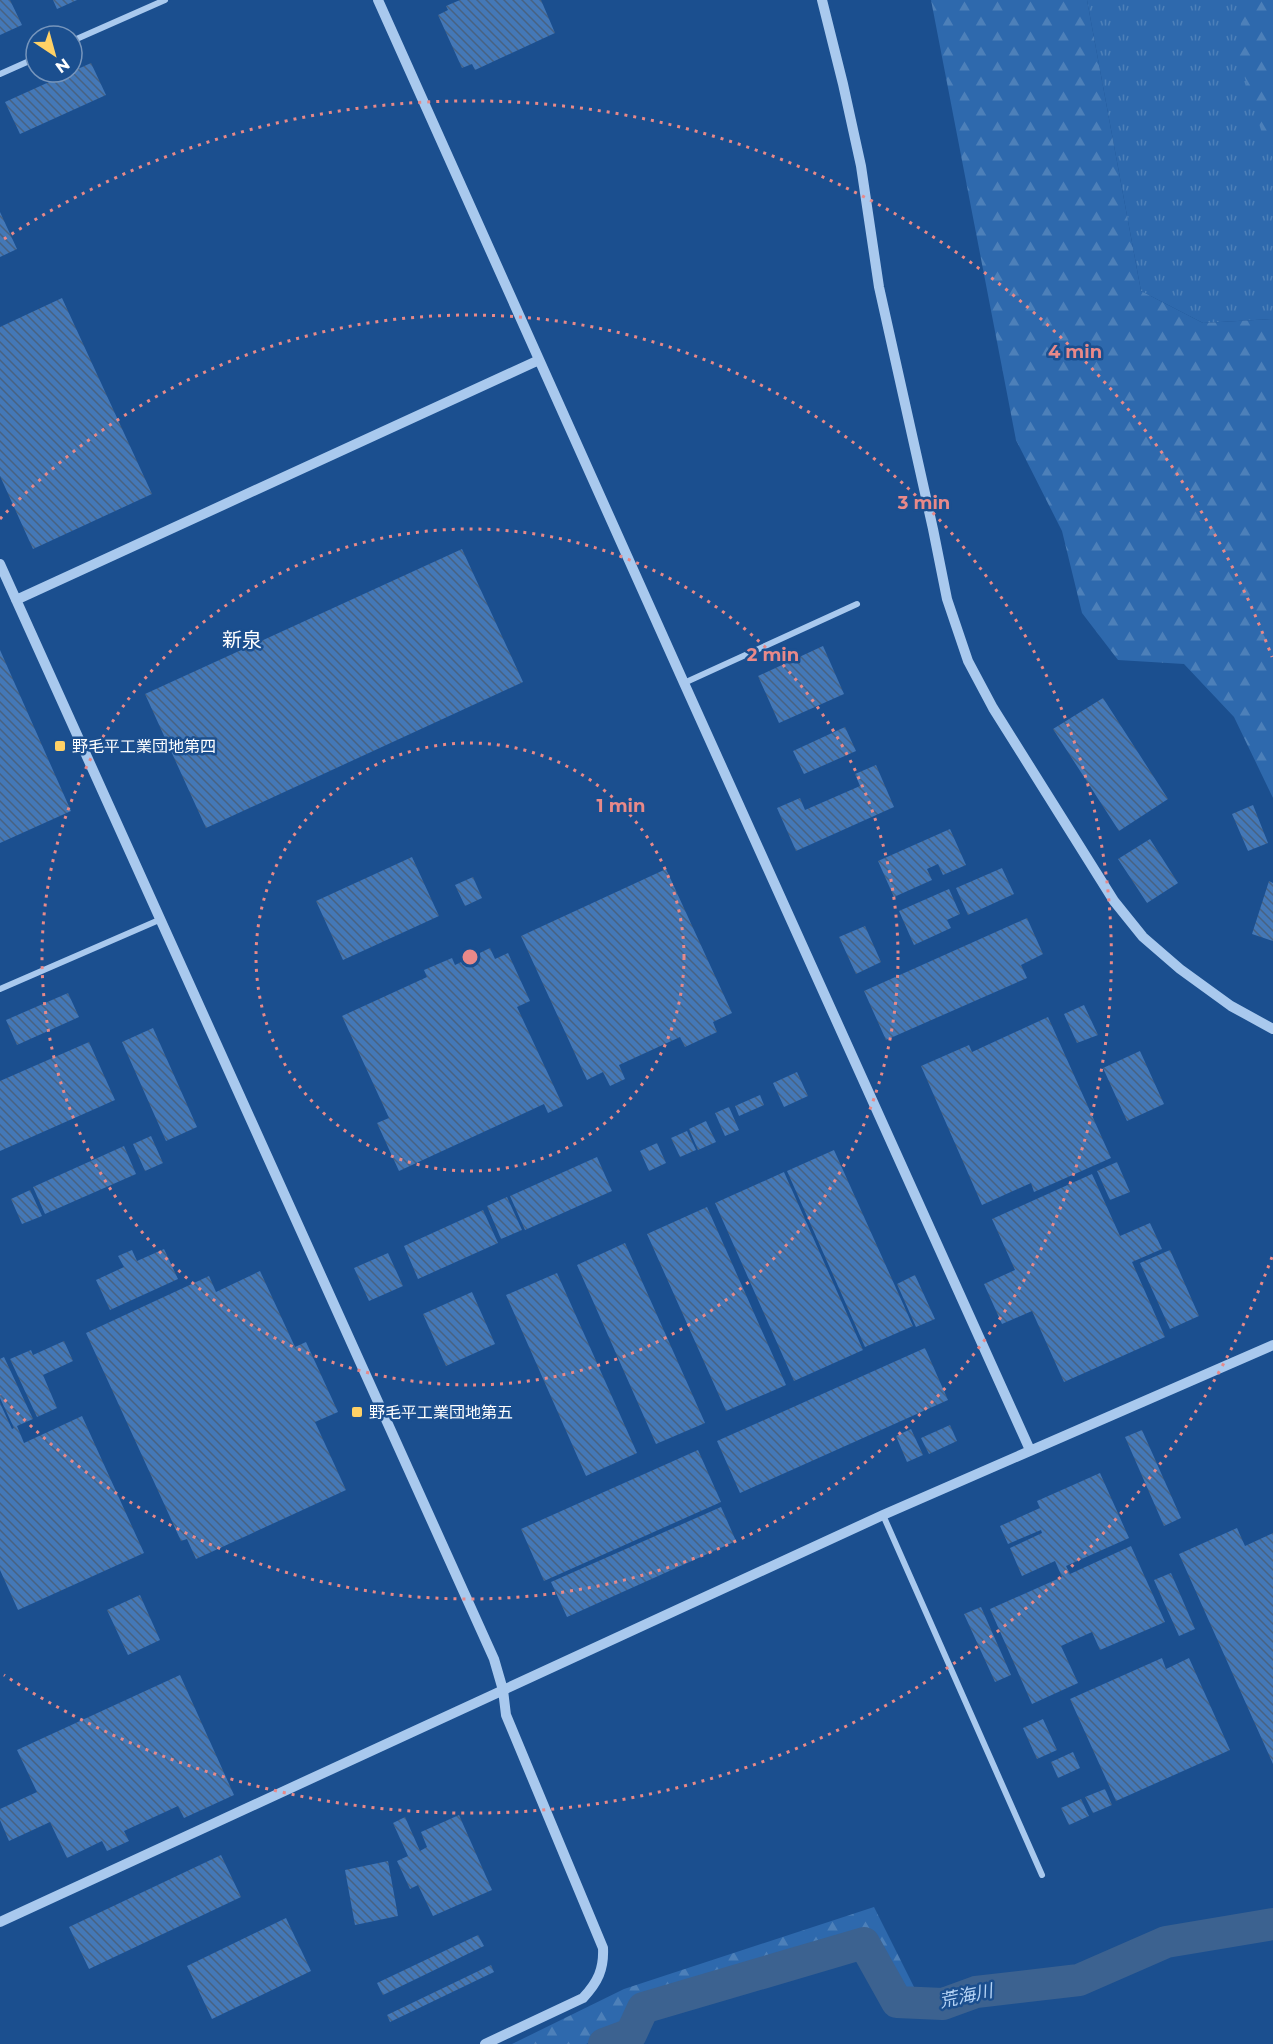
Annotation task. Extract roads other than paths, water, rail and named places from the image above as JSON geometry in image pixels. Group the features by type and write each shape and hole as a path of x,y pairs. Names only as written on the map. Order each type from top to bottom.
{"street":[{"path":"84,37 165,0"},
{"path":"378,0 1030,1450"},
{"path":"822,0 861,166 879,288 947,599 968,661 1005,729 1114,901 1143,937 1180,969 1232,1006 1273,1029"},
{"path":"0,74 24,63"},
{"path":"16,600 539,360"},
{"path":"0,564 489,1648 503,1690 506,1715 603,1948 600,1974 594,1986 583,1998 485,2044"},
{"path":"684,683 857,604"},
{"path":"0,989 159,920"},
{"path":"0,1922 883,1515 1273,1345"},
{"path":"883,1515 1042,1875"}],"waterway":[{"name":"荒海川","path":"604,2044 631,2034 643,2008 864,1943 897,2002 943,2004 976,1992 1079,1980 1166,1942 1273,1924"}],"place":[{"name":"野毛平工業団地第四","path":"60,746"},
{"name":"野毛平工業団地第五","path":"357,1412"}],"district":[{"name":"新泉","path":"242,640"}]}
